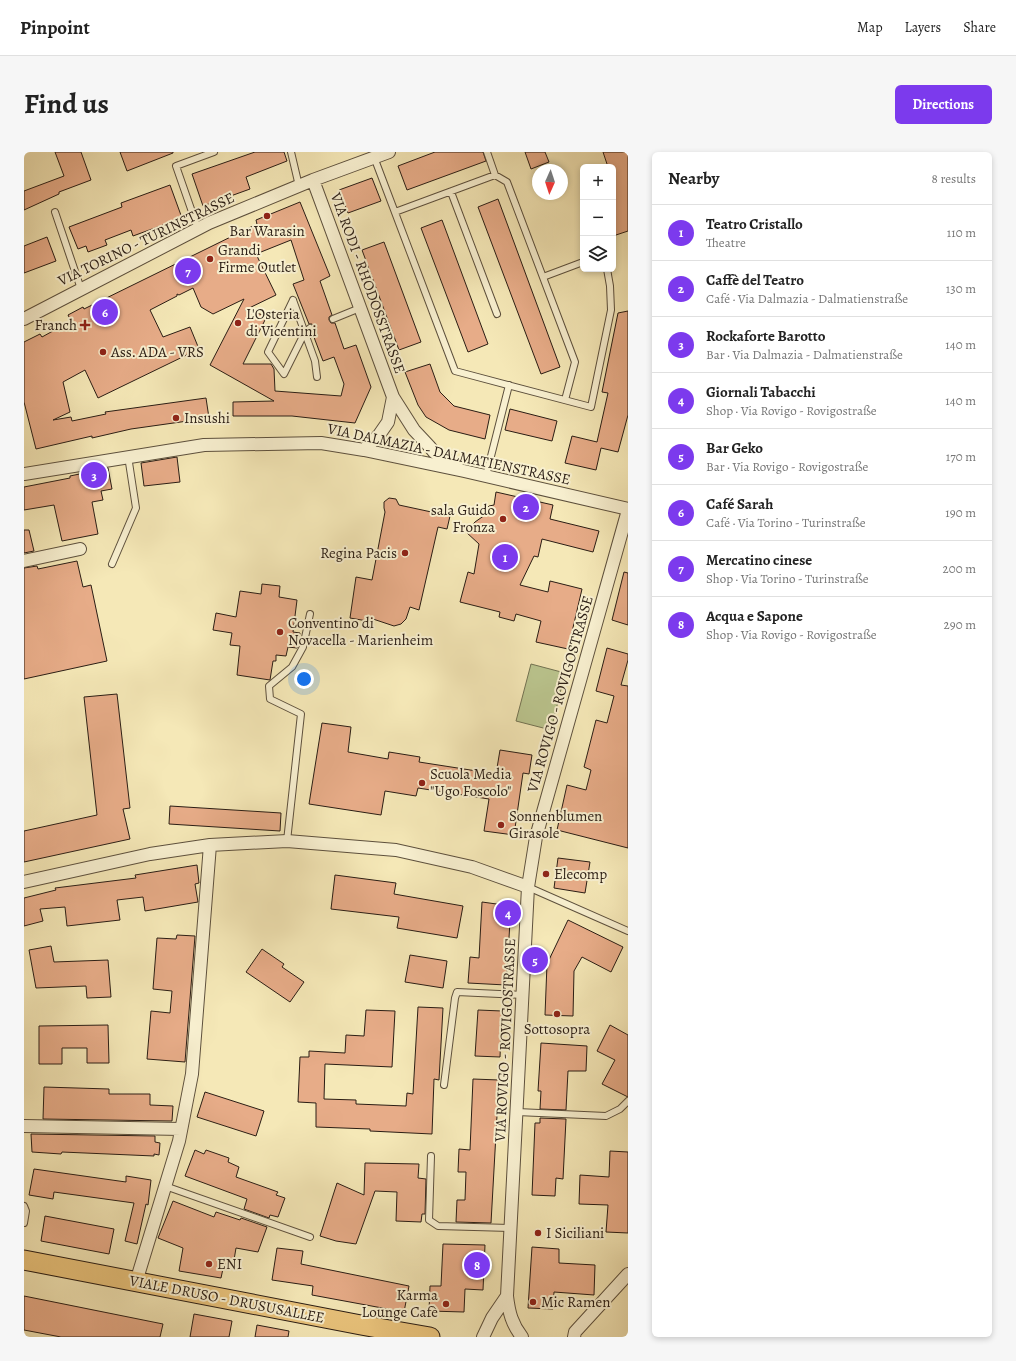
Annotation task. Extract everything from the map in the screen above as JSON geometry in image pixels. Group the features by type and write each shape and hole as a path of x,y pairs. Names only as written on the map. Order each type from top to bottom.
{"main road":[{"name":"VIALE DRUSO - DRUSUSALLEE","path":"24,1260 430,1337"}],"street":[{"name":"VIA TORINO - TURINSTRASSE","path":"24,319 209,223 313,180 389,152"},
{"name":"VIA RODI - RHODOSSTRASSE","path":"313,180 393,396 414,430 434,452 464,471"},
{"name":"VIA RODI - RHODOSSTRASSE","path":"364,450 379,435 388,422 393,396"},
{"name":"VIA DALMAZIA - DALMATIENSTRASSE","path":"24,474 128,456 212,445 321,443 364,450 464,471 628,509"},
{"name":"VIA ROVIGO - ROVIGOSTRASSE","path":"522,1337 516,1329 509,1313 507,1296 528,888 536,837 628,509"},
{"path":"24,561 80,549"},
{"path":"24,882 150,854 210,845 288,841 396,850 472,867 528,888"},
{"path":"136,1282 179,1141 192,1074 210,845"},
{"path":"24,1126 182,1129"},
{"path":"574,1337 575,1332 628,1274"},
{"path":"483,1337 492,1318 507,1296"}],"lane":[{"path":"198,229 176,166 214,152"},
{"path":"291,152 299,186"},
{"path":"487,152 495,175 507,182 575,362 565,400"},
{"path":"374,157 455,371 591,407 611,310 608,272"},
{"path":"395,212 495,175"},
{"path":"451,192 497,314"},
{"path":"55,212 81,290"},
{"path":"543,277 580,263"},
{"path":"307,330 284,374 268,352 293,300 307,330 316,361 317,378"},
{"path":"333,319 360,308"},
{"path":"486,476 509,385"},
{"path":"112,564 136,508 128,456"},
{"path":"288,841 301,714 270,699 269,686 292,667 296,660 303,647 310,614"},
{"path":"528,888 628,931"},
{"path":"444,1085 457,992 523,996"},
{"path":"517,1112 606,1116 620,1109 628,1101"},
{"path":"431,1156 429,1220 438,1226 511,1228"},
{"path":"166,1186 310,1237"},
{"path":"24,1206 26,1211 24,1223"}],"green space":[{"path":"531,664 565,673 551,730 516,721"}],"building":[{"path":"55,152 81,152 91,180 59,192 59,194 24,210 24,191 64,176"},
{"path":"120,152 173,152 173,153 127,171"},
{"path":"255,152 284,152 287,161 246,177 250,189 203,206 192,174"},
{"path":"435,152 483,152 486,161 407,190 398,166"},
{"path":"525,152 545,152 549,162 544,164 532,164 531,169"},
{"path":"603,152 628,152 628,231 616,235 616,164 607,164"},
{"path":"372,178 381,201 348,213 339,190"},
{"path":"170,185 182,218 133,236 131,230 105,240 107,245 88,252 86,246 78,249 69,227 122,207 121,203"},
{"path":"498,199 560,367 541,374 478,207"},
{"path":"300,202 330,276 320,281 332,315 329,317 329,320 331,323 335,323 344,349 356,345 371,387 355,423 292,416 233,416 233,402 274,401 210,365 244,299 213,314 201,307 193,288 179,295 177,294 177,296 150,310 163,337 190,327 199,349 98,398 85,370 63,382 70,412 53,420 71,417 72,421 106,414 105,412 206,398 209,418 131,429 36,449 24,402 24,342 40,334 42,337 71,321 68,315 83,307 84,309 257,224 256,220","holes":["291,240 304,280 293,284 309,324 312,324 314,327 312,332 323,361 334,357 344,384 341,396 275,391 274,369 271,364 243,364 267,316 245,310 276,295 256,254"]},
{"path":"442,220 488,344 468,352 421,228"},
{"path":"47,237 56,261 24,273 24,246"},
{"path":"384,242 421,342 399,350 362,250"},
{"path":"628,311 628,415 618,452 601,448 596,470 565,463 572,436 597,442 608,393 602,392 618,313"},
{"path":"430,364 440,392 454,406 490,415 485,439 449,430 426,417 418,405 405,372"},
{"path":"510,409 557,421 552,441 505,430"},
{"path":"177,457 180,482 144,486 141,463"},
{"path":"108,468 112,489 101,491 103,500 92,502 98,534 62,541 54,505 24,510 24,487 70,478 70,476"},
{"path":"496,492 553,505 550,519 599,531 593,552 542,539 538,557 534,556 520,585 548,592 550,581 582,589 568,649 536,642 541,621 516,614 514,621 499,617 500,612 460,602 468,572 474,574 479,544 466,532 475,522 485,515 485,510 489,506 494,505"},
{"name":"Regina Pacis","path":"389,498 396,499 399,505 450,516 447,529 438,527 419,610 410,607 406,619 401,624 394,626 373,619 373,622 350,618 356,577 372,580 385,512 384,502"},
{"path":"24,530 29,530 34,551 24,553"},
{"path":"77,561 83,587 91,585 107,661 24,679 24,568 37,566 38,569"},
{"path":"624,572 628,573 628,625 612,620"},
{"name":"Conventino di Novacella - Marienheim","path":"262,584 280,586 279,597 297,600 293,632 300,633 297,648 288,647 286,656 276,655 276,661 273,661 270,680 237,675 240,646 230,645 232,633 213,630 216,613 236,617 240,591 261,594"},
{"path":"607,648 628,654 628,660 621,685 628,686 628,848 557,830 567,785 586,790 591,770 584,767 596,720 607,723 614,696 596,691"},
{"path":"117,694 130,808 123,809 130,839 24,862 24,831 97,815 84,697"},
{"path":"322,723 351,727 348,752 388,759 389,752 420,757 419,762 496,774 500,750 532,755 529,774 523,773 514,835 484,831 489,799 418,788 416,796 385,791 381,815 309,804"},
{"path":"170,806 281,813 280,831 169,824"},
{"path":"558,858 590,862 585,893 554,888"},
{"path":"197,865 199,883 195,884 198,902 145,911 143,897 117,900 120,920 67,926 65,907 40,909 43,921 24,926 24,898 56,890 55,888 136,878 135,875"},
{"path":"335,875 396,883 394,894 463,906 457,938 397,928 399,917 331,909"},
{"path":"482,902 511,906 506,985 468,983 470,957 479,958"},
{"path":"568,920 623,947 611,972 582,957 574,971 573,1016 545,1015 547,964"},
{"path":"177,935 195,936 185,1062 147,1059 151,1011 170,1013 172,991 153,989 157,938 176,939"},
{"path":"51,946 54,962 108,960 111,997 87,998 86,986 36,988 29,950"},
{"path":"262,949 284,964 282,967 304,982 290,1002 246,972"},
{"path":"410,955 447,961 443,988 405,982"},
{"path":"418,1007 443,1008 439,1080 434,1079 432,1134 370,1131 370,1129 316,1127 316,1103 298,1102 300,1057 309,1057 309,1051 345,1053 346,1035 364,1036 366,1010 395,1011 392,1067 325,1064 324,1099 356,1100 356,1104 406,1106 407,1093 413,1094"},
{"path":"478,1010 502,1011 500,1057 475,1056"},
{"path":"108,1025 109,1063 87,1063 87,1048 62,1048 62,1064 39,1064 39,1026"},
{"path":"610,1025 628,1035 628,1097 602,1084 615,1060 597,1051"},
{"path":"541,1043 587,1046 586,1071 568,1071 566,1110 540,1109 541,1091 538,1091"},
{"path":"473,1079 499,1080 491,1223 456,1222 457,1200 465,1200 466,1172 458,1172 459,1149 470,1150"},
{"path":"44,1087 109,1089 109,1094 150,1094 150,1105 173,1106 172,1121 43,1119"},
{"path":"205,1092 264,1111 256,1136 197,1117"},
{"path":"540,1118 566,1119 563,1179 556,1178 555,1196 532,1195 535,1123 540,1123"},
{"path":"31,1134 155,1136 155,1142 160,1143 159,1155 62,1152 61,1154 32,1152"},
{"path":"195,1150 204,1154 206,1150 229,1158 228,1162 239,1167 236,1177 278,1192 276,1195 285,1198 278,1217 270,1215 269,1218 244,1209 247,1199 185,1176"},
{"path":"610,1151 628,1152 628,1233 606,1232 608,1205 579,1204 580,1175 609,1177"},
{"path":"365,1163 419,1164 418,1178 426,1179 425,1214 422,1214 421,1222 396,1221 397,1192 375,1191 356,1244 336,1241 320,1236 337,1183 364,1195"},
{"path":"34,1169 126,1182 126,1176 151,1180 148,1205 146,1204 137,1244 125,1241 134,1203 54,1192 53,1199 29,1195"},
{"path":"173,1201 214,1217 216,1212 240,1220 241,1218 267,1227 258,1252 236,1248 233,1266 224,1264 221,1278 179,1271 183,1248 158,1238"},
{"path":"45,1216 114,1229 109,1254 41,1241"},
{"path":"443,1244 485,1245 483,1290 465,1289 464,1312 429,1311 430,1286 441,1286"},
{"path":"532,1247 559,1249 559,1263 595,1265 594,1295 554,1292 553,1309 528,1308"},
{"path":"277,1248 303,1251 301,1264 409,1286 404,1312 312,1295 313,1286 272,1280"},
{"path":"24,1296 163,1324 160,1337 61,1337 24,1330"},
{"path":"194,1314 232,1321 229,1337 190,1337"},
{"path":"257,1325 289,1331 288,1337 255,1337"}],"place":[{"name":"Bar Warasin","path":"267,216"},
{"name":"Grandi Firme Outlet","path":"210,259"},
{"name":"Mercatino cinese","path":"188,271"},
{"name":"Café Sarah","path":"105,312"},
{"name":"L'Osteria di Vicentini","path":"238,323"},
{"name":"Franch","path":"85,325"},
{"name":"Ass. ADA - VRS","path":"103,352"},
{"name":"Insushi","path":"176,418"},
{"name":"Rockaforte Barotto","path":"94,475"},
{"name":"Caffè del Teatro","path":"526,507"},
{"name":"sala Guido Fronza","path":"503,519"},
{"name":"Regina Pacis","path":"405,553"},
{"name":"Teatro Cristallo","path":"505,557"},
{"name":"Conventino di Novacella - Marienheim","path":"280,632"},
{"name":"Scuola Media \"Ugo Foscolo\"","path":"422,783"},
{"name":"Sonnenblumen Girasole","path":"501,825"},
{"name":"Elecomp","path":"546,874"},
{"name":"Giornali Tabacchi","path":"508,913"},
{"name":"Bar Geko","path":"535,960"},
{"name":"Sottosopra","path":"557,1014"},
{"name":"I Siciliani","path":"538,1233"},
{"name":"ENI","path":"209,1264"},
{"name":"Acqua e Sapone","path":"477,1265"},
{"name":"Mic Ramen","path":"533,1302"},
{"name":"Karma Lounge Cafè","path":"446,1304"}]}
